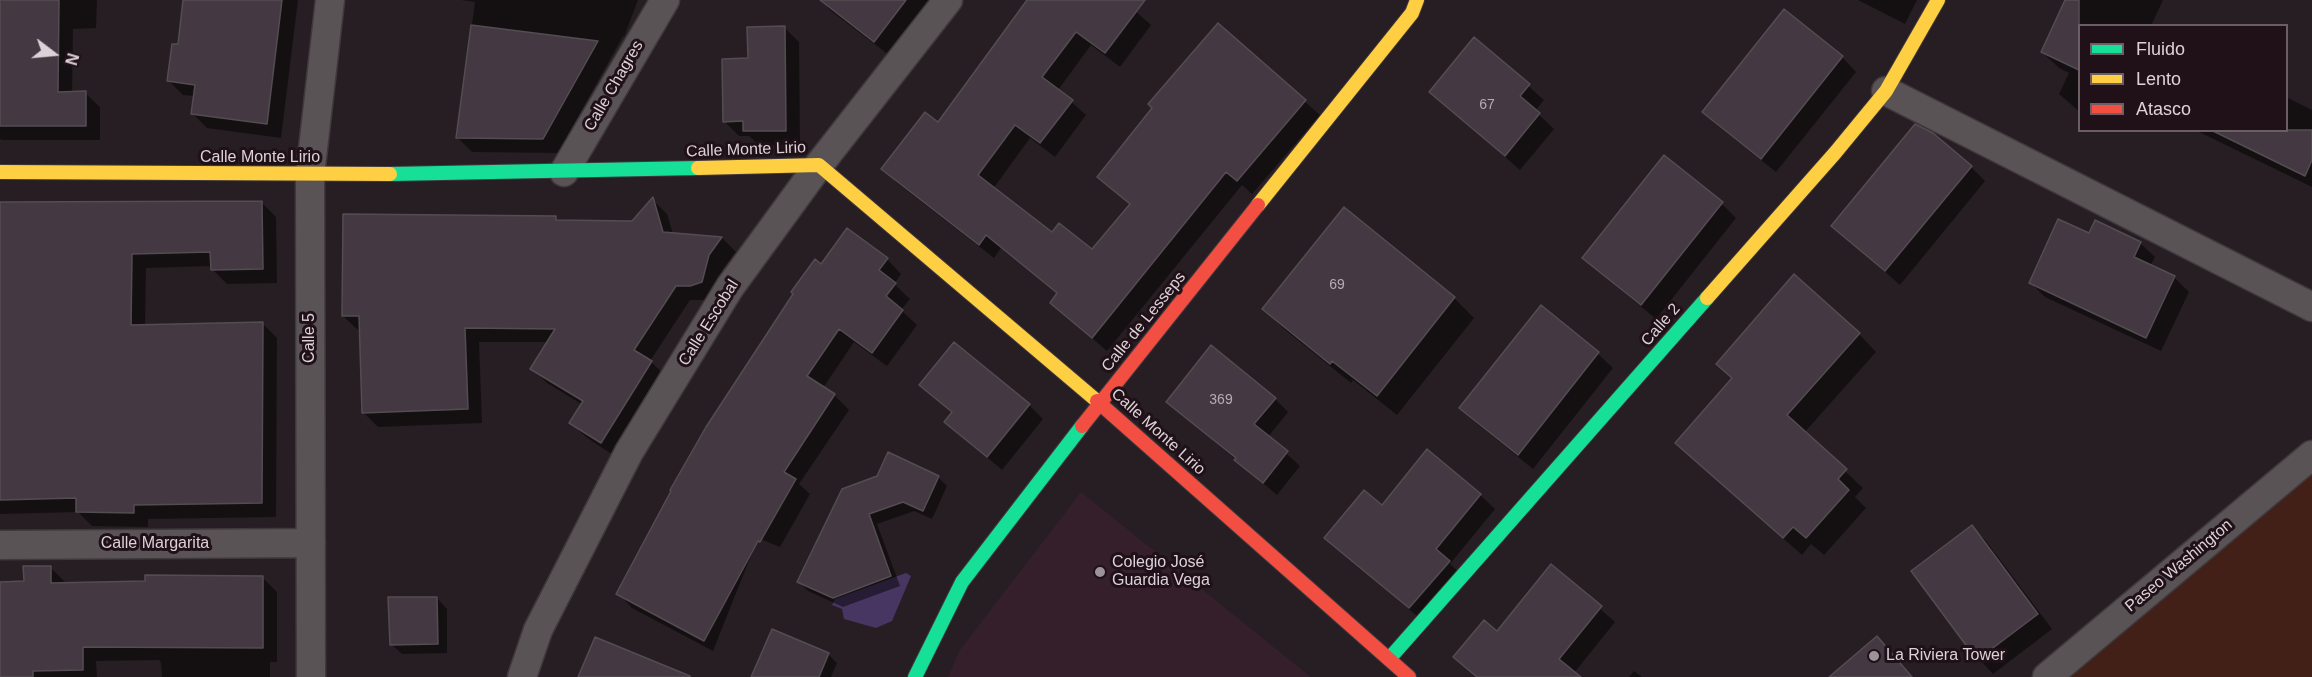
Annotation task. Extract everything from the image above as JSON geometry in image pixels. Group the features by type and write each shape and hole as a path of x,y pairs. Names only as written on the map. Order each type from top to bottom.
{"street":[{"name":"Calle 5","path":"311,677 310,175 330,0"},
{"name":"Calle Chagres","path":"564,172 665,0"},
{"name":"Calle Escobal","path":"522,677 538,630 629,452 730,287 819,165 948,0"},
{"name":"Calle de Lesseps","path":"915,677 963,582 1100,403 1412,13 1417,0"},
{"name":"Calle 2","path":"1389,658 1835,153 1886,91 1938,0"},
{"path":"1886,91 2312,307"},
{"name":"Calle Monte Lirio","path":"0,172 310,175 564,172 819,165 1100,403 1409,677"},
{"name":"Paseo Washington","path":"2047,677 2312,455"},
{"name":"Calle Margarita","path":"0,545 311,543"}],"shaded area":[{"path":"2312,473 2312,677 2071,677"},
{"name":"Colegio José Guardia Vega","path":"1081,492 1311,677 948,677 959,651"},
{"path":"906,573 911,576 892,621 876,628 844,619 842,609 832,605 835,599"}],"building":[{"path":"0,0 59,0 58,92 86,91 86,126 0,126"},
{"path":"183,0 282,0 267,124 191,114 195,85 167,81 172,44 178,44"},
{"path":"820,0 906,0 874,42"},
{"path":"1027,0 1145,0 1105,53 1076,32 1042,77 1073,100 1040,143 1015,125 978,175 1052,232 1059,223 1092,249 1130,204 1097,177 1152,108 1148,104 1218,23 1306,100 1237,181 1226,172 1092,338 1050,303 1057,293 986,235 979,245 881,169 925,112 938,122"},
{"path":"2065,0 2079,0 2078,70 2041,52"},
{"path":"1784,9 1843,56 1761,159 1702,112"},
{"path":"471,25 598,41 543,139 456,138"},
{"path":"785,26 786,131 743,131 743,121 723,122 722,59 748,58 747,27"},
{"path":"1474,37 1530,84 1520,96 1540,113 1505,156 1429,92"},
{"path":"1915,124 1933,133 1972,166 1885,271 1831,226"},
{"path":"2312,130 2312,160 2305,176 2215,132"},
{"path":"1664,155 1723,202 1641,305 1582,258"},
{"path":"653,197 663,232 722,237 709,255 702,282 690,286 676,286 634,350 652,361 601,443 569,423 583,401 530,369 555,329 465,328 468,409 362,413 359,316 342,316 343,214 556,216 556,220 632,221"},
{"path":"262,201 263,269 211,270 210,252 132,254 131,325 263,322 262,503 134,505 134,513 76,512 76,498 0,500 0,202"},
{"path":"1344,207 1455,297 1377,396 1332,361 1330,364 1262,309"},
{"path":"2058,219 2089,233 2095,220 2141,242 2134,257 2175,276 2146,338 2029,283"},
{"path":"847,228 888,258 879,270 896,283 886,296 903,310 872,353 839,329 807,376 835,394 784,472 796,479 760,542 758,541 704,641 616,594 670,490 706,427 793,294 791,292 815,259 821,264"},
{"path":"1794,274 1860,333 1787,415 1847,469 1838,479 1849,490 1806,538 1793,527 1783,538 1675,443 1732,378 1716,364"},
{"path":"1541,305 1599,352 1518,455 1459,408"},
{"path":"954,342 1030,404 987,457 944,422 952,412 919,385"},
{"path":"1211,345 1276,398 1254,424 1288,451 1263,483 1234,460 1236,458 1166,402"},
{"path":"1427,449 1481,494 1436,549 1450,561 1409,608 1324,538 1364,490 1382,505"},
{"path":"888,452 939,476 923,511 903,502 869,514 891,576 833,598 797,582 842,489 877,476"},
{"path":"1972,525 2038,614 1977,660 1911,571"},
{"path":"1551,564 1602,606 1559,659 1581,677 1477,677 1453,657 1484,620 1497,631"},
{"path":"23,566 51,566 51,583 145,581 145,575 263,576 263,648 83,647 83,670 33,671 33,677 0,677 0,582 24,581"},
{"path":"388,597 437,597 438,644 390,645"},
{"path":"772,629 829,653 819,677 751,677"},
{"name":"La Riviera Tower","path":"1877,636 1912,677 1829,677"},
{"path":"595,637 690,676 690,677 578,677"}],"traffic: fast":[{"path":"390,174 698,168"},
{"path":"1389,659 1707,298"},
{"path":"915,677 962,582 1082,426"}],"traffic: slow":[{"path":"1258,205 1412,13 1417,0"},
{"path":"1707,298 1835,153 1886,91 1938,0"},
{"path":"698,168 819,165 1097,401"},
{"path":"0,172 390,174"}],"traffic: jam":[{"path":"1082,426 1258,205"},
{"path":"1097,401 1409,677"}],"place":[{"name":"Colegio José Guardia Vega","path":"1100,572"},
{"name":"La Riviera Tower","path":"1874,656"}]}
